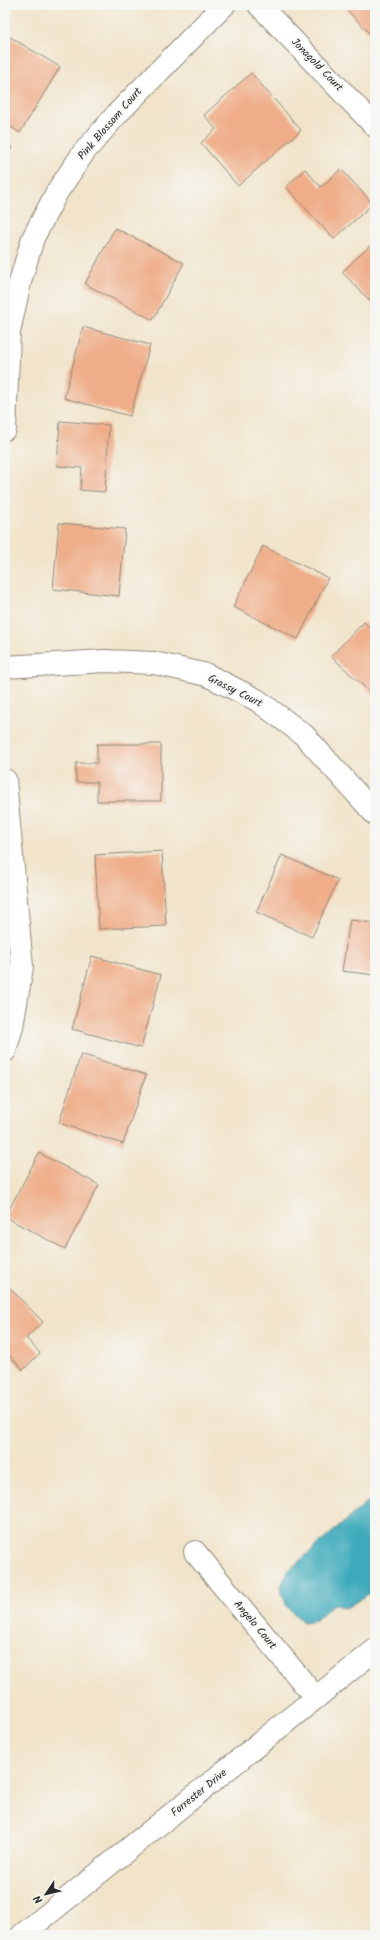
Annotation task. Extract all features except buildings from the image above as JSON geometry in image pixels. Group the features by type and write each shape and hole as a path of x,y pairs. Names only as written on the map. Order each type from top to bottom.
{"street":[{"name":"Pink Blossom Court","path":"5,429 9,332 20,282 33,238 57,192 84,152 117,114 224,5"},
{"name":"Jonagold Court","path":"259,5 375,126"},
{"name":"Grassy Court","path":"5,667 105,661 154,663 207,675 257,700 304,735 375,814"},
{"path":"5,780 8,831 22,966 12,1027 5,1050"},
{"name":"Angelo Court","path":"195,1552 316,1698"},
{"name":"Forrester Drive","path":"22,1935 375,1650"}],"water":[{"path":"375,1495 375,1590 346,1608 333,1604 316,1620 303,1622 287,1607 280,1588 288,1571"}]}
